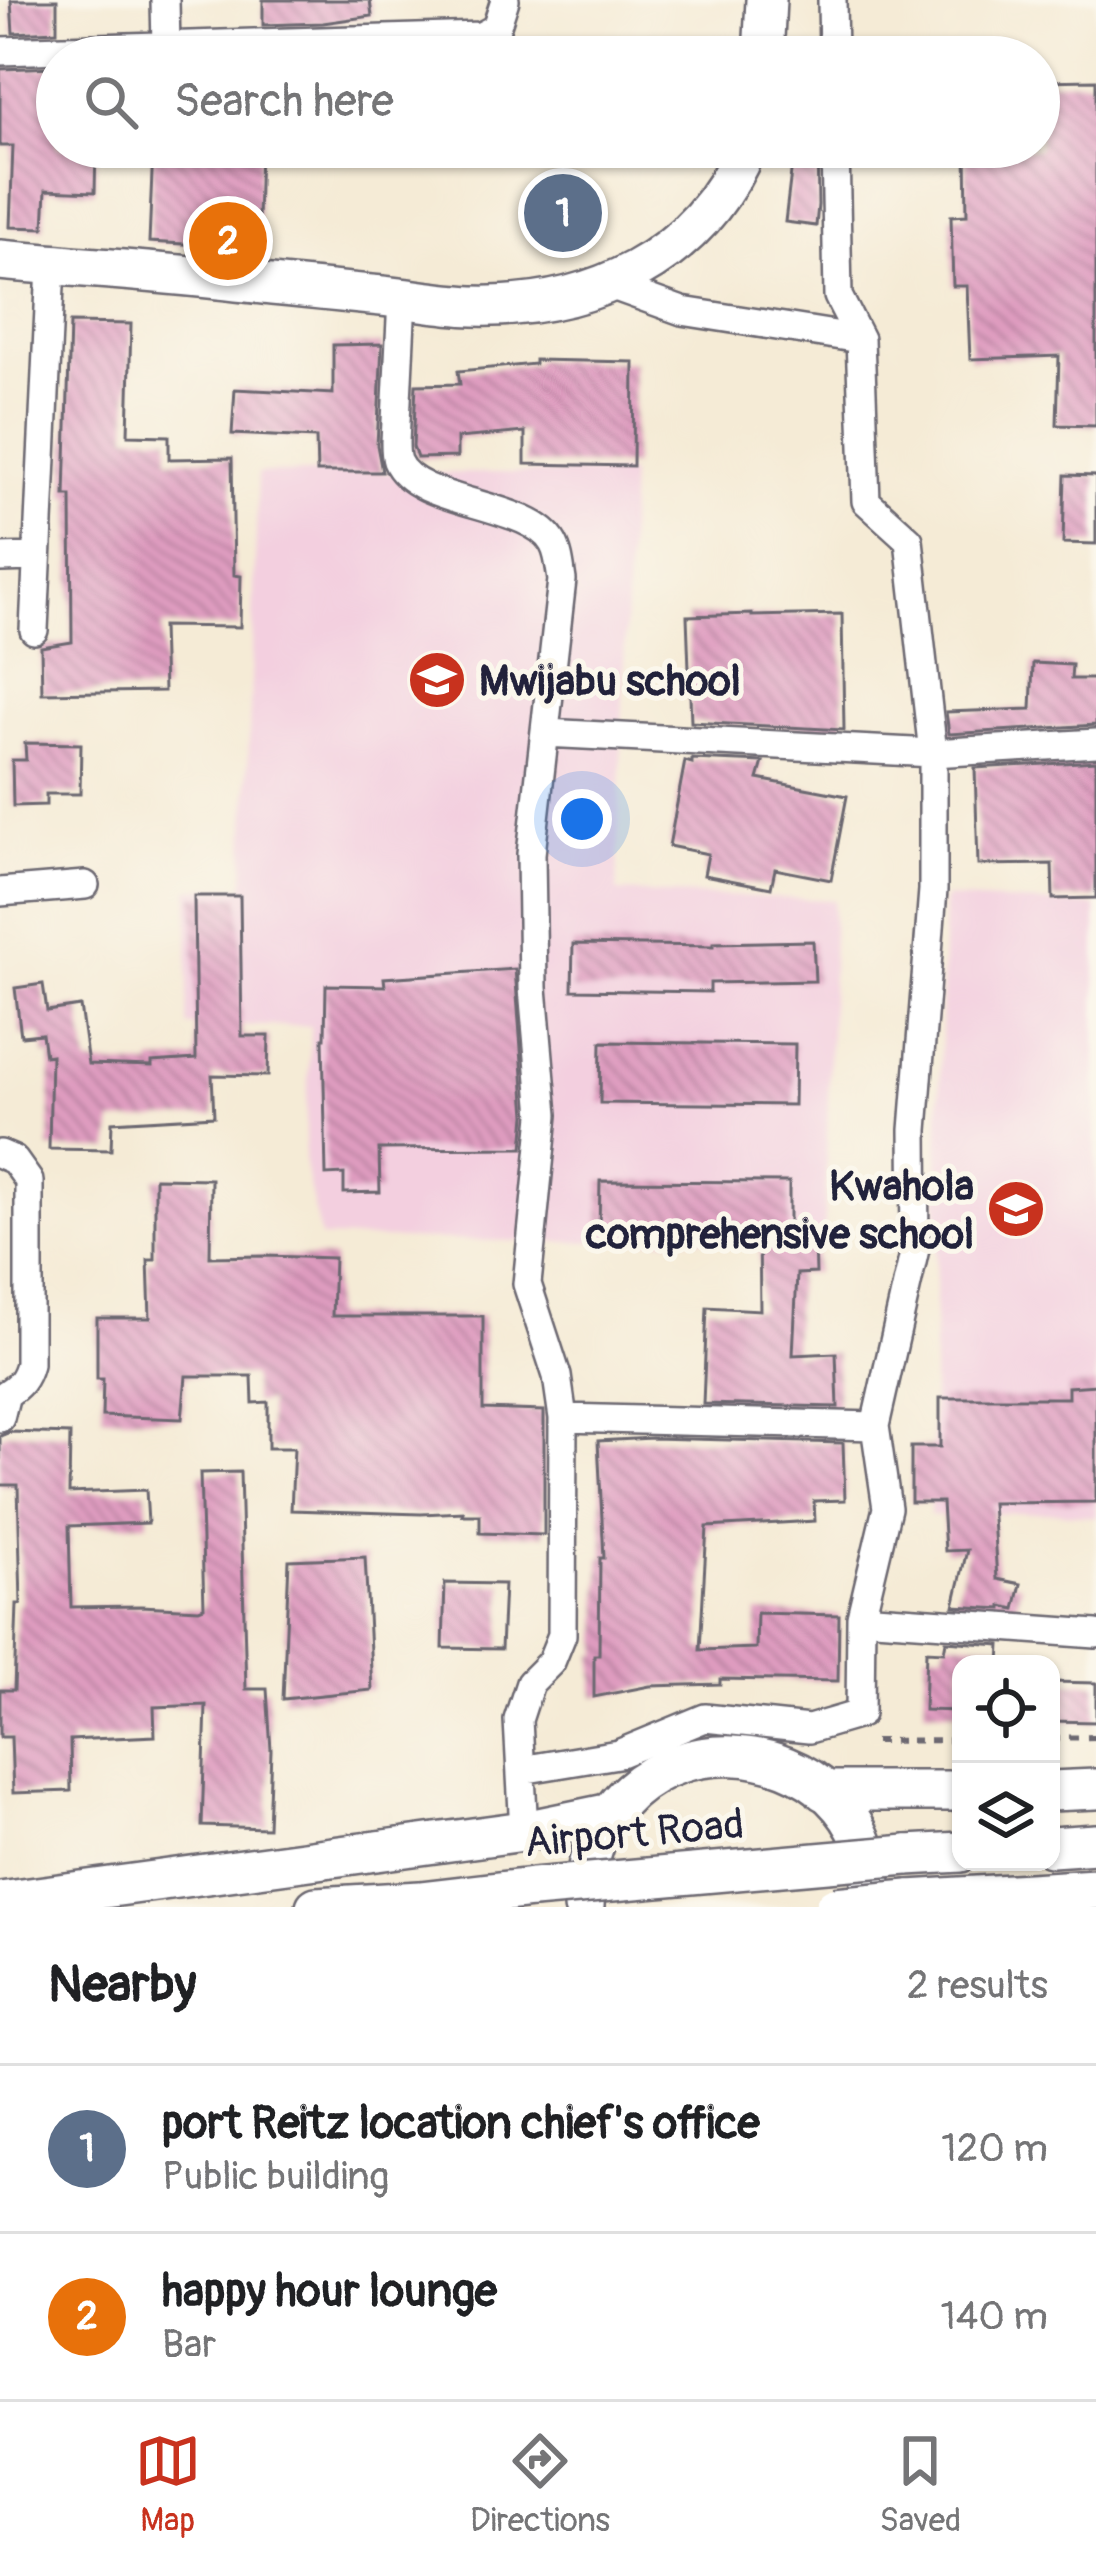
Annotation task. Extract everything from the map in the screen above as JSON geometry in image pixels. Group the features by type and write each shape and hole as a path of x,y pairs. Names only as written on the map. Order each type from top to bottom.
{"main road":[{"path":"764,36 766,0"},
{"path":"0,260 160,272 471,306 553,301 607,284 658,258 703,217 737,168"},
{"path":"584,1907 589,1858 610,1813 658,1772 719,1754 770,1760 793,1769 824,1791 854,1828 864,1850 871,1907"},
{"path":"1060,1791 1096,1789"},
{"path":"824,1791 952,1791"},
{"path":"0,1902 524,1831 610,1813"},
{"path":"1060,1846 1096,1844"},
{"name":"Airport Road","path":"316,1907 952,1853"},
{"path":"835,1907 1096,1888"}],"street":[{"path":"165,0 166,36"},
{"path":"481,36 496,28 505,0"},
{"path":"832,0 833,36"},
{"path":"0,52 36,51"},
{"path":"521,1770 618,1754 705,1718 808,1729 860,1714 862,1617 887,1508 875,1426 915,1249 914,1130 933,890 933,753 909,540 866,501 860,339 838,296 835,168"},
{"path":"34,630 51,265"},
{"path":"607,284 682,310 860,339"},
{"path":"402,298 394,442 397,463 413,480 542,529 555,544 562,580 531,854 533,988 544,1115 527,1284 556,1376 563,1418 562,1635 550,1662 530,1683 518,1720 524,1831"},
{"path":"0,558 36,556"},
{"path":"545,733 933,753 1096,743"},
{"path":"0,892 85,885"},
{"path":"0,1154 14,1160 29,1181 28,1364 26,1376 7,1394 0,1418"},
{"path":"563,1418 875,1426"},
{"path":"862,1617 1096,1634"}],"path":[{"path":"1060,1738 1096,1738"}],"shaded area":[{"name":"Mwijabu school","path":"258,473 630,473 617,892 834,900 824,1236 579,1242 320,1238 304,1161 311,1026 187,1026 189,889 244,886"},
{"name":"Kwahola comprehensive school","path":"944,898 1096,906 1096,1517 1054,1512 930,1516"}],"building":[{"path":"11,0 57,0 57,31 13,33"},
{"path":"263,0 370,0 372,16 263,25"},
{"path":"36,68 36,168 96,168 95,192 46,190 44,228 10,227 13,146 0,146 0,69"},
{"path":"1096,80 1096,426 1057,425 1059,356 970,359 967,286 953,286 951,216 967,215 966,168 1060,168 1060,81"},
{"path":"152,168 259,168 257,258 218,255 219,246 149,242"},
{"path":"791,168 817,168 816,226 785,222"},
{"path":"70,323 131,324 128,435 169,436 169,459 232,458 240,627 162,626 164,691 42,693 41,647 72,642 71,496 65,496"},
{"path":"382,344 377,445 382,472 317,472 316,438 232,434 235,389 333,394 333,345"},
{"path":"535,360 634,362 633,466 525,464 525,432 457,438 457,457 417,458 413,447 416,385 460,384 458,371 535,364"},
{"path":"1065,475 1096,476 1096,544 1063,543"},
{"path":"842,614 844,730 691,722 687,616"},
{"path":"1033,663 1072,665 1071,679 1096,679 1096,725 949,734 946,712 1031,709"},
{"path":"25,743 81,744 80,794 46,794 46,805 13,806 12,760 26,760"},
{"path":"692,759 763,762 758,779 847,796 831,880 775,869 771,888 704,875 708,854 669,846 685,761 692,763"},
{"path":"1096,761 1096,898 1053,899 1052,864 978,865 975,768"},
{"path":"194,896 240,896 242,1036 269,1036 268,1076 212,1075 214,1116 112,1122 111,1150 49,1149 51,1055 45,1056 42,1034 21,1036 15,988 43,984 47,1011 80,1006 88,1064 152,1066 152,1062 196,1059"},
{"path":"813,941 815,981 710,983 710,992 572,990 573,944 713,946"},
{"path":"515,969 526,1115 523,1148 379,1149 380,1192 344,1193 344,1174 326,1175 326,985 385,986 384,978"},
{"path":"601,1042 795,1044 794,1105 600,1103"},
{"path":"155,1178 211,1179 210,1257 334,1258 332,1316 483,1316 483,1409 544,1411 544,1535 480,1533 480,1515 463,1512 291,1510 294,1448 268,1448 268,1402 253,1403 252,1376 186,1376 182,1419 102,1416 97,1318 150,1318 148,1260 155,1260"},
{"path":"600,1181 789,1182 789,1244 815,1243 816,1273 797,1274 793,1355 836,1353 838,1407 703,1404 707,1307 760,1310 759,1230 599,1229"},
{"path":"1096,1385 1096,1502 992,1503 997,1579 1021,1584 1015,1609 954,1606 967,1550 945,1551 942,1502 911,1502 911,1447 940,1447 940,1398 1068,1398 1068,1387"},
{"path":"10,1432 70,1434 69,1493 146,1490 148,1523 69,1526 71,1607 204,1607 200,1473 240,1472 246,1689 267,1689 268,1828 202,1826 206,1705 154,1707 155,1736 70,1740 71,1791 13,1793 11,1737 0,1737 0,1690 14,1690 17,1604 21,1604 18,1485 0,1485 0,1436"},
{"path":"598,1441 843,1443 845,1500 814,1501 815,1521 707,1527 700,1650 756,1648 757,1613 839,1615 838,1681 720,1679 720,1684 650,1686 594,1697 600,1558 604,1558"},
{"path":"365,1557 372,1690 283,1699 289,1560"},
{"path":"445,1583 504,1584 501,1649 443,1648"},
{"path":"946,1641 1001,1645 1000,1655 952,1655 952,1711 924,1710 926,1651 944,1652"},
{"path":"1060,1682 1096,1683 1096,1722 1060,1721"}],"place":[{"name":"port Reitz location chief's office","path":"563,213"},
{"name":"happy hour lounge","path":"228,241"},
{"name":"Mwijabu school","path":"437,680"},
{"name":"Kwahola comprehensive school","path":"1016,1209"}]}
